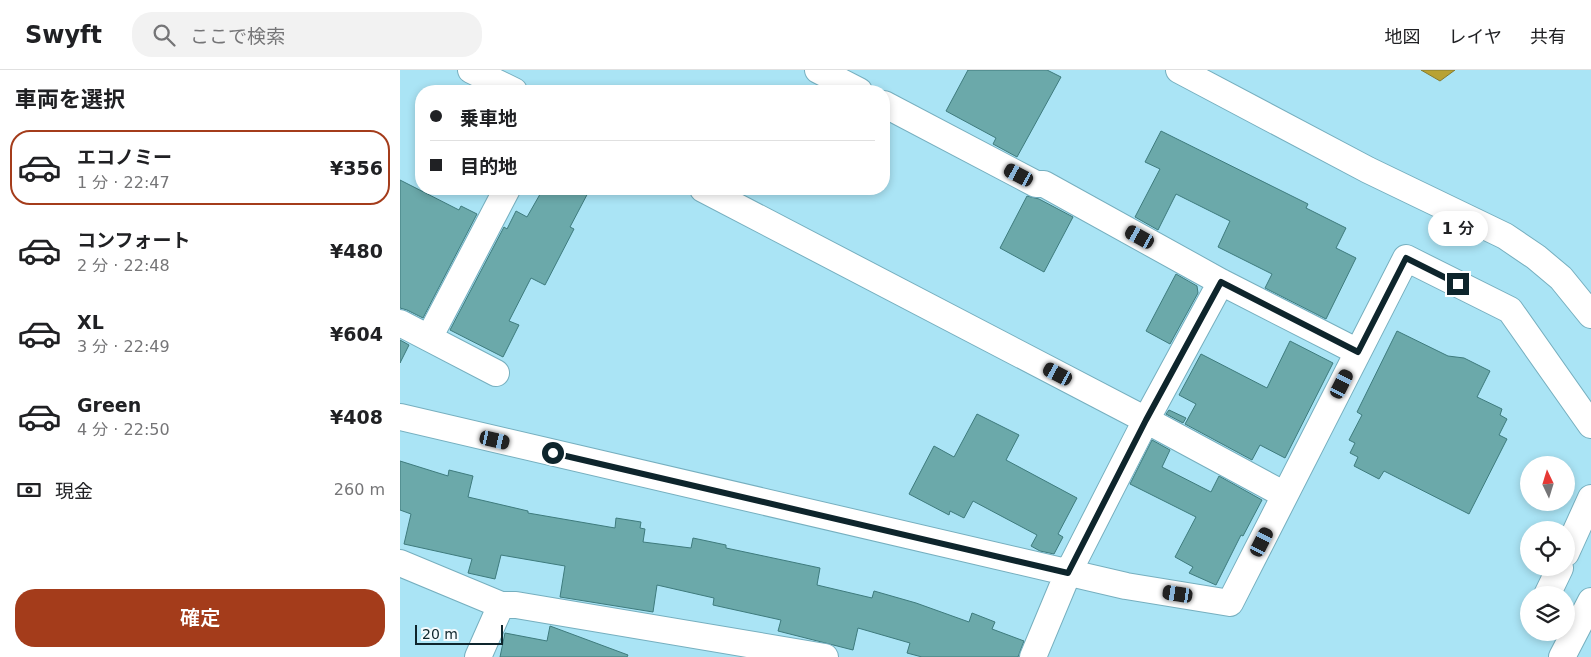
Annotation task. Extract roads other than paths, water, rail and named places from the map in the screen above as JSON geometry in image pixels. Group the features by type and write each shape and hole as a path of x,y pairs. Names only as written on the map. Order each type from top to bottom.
{"street":[{"path":"471,70 502,85"},
{"path":"818,70 847,85"},
{"path":"1179,70 1368,170 1505,236 1536,257 1561,278 1591,315"},
{"path":"890,107 1036,184 1044,184 1221,282 1358,352"},
{"path":"429,338 505,195"},
{"path":"715,195 1146,420 1285,495"},
{"path":"400,417 1126,586 1230,603 1406,258 1510,310 1591,425"},
{"path":"1032,657 1068,573 1146,420 1221,282"},
{"path":"400,323 496,373"},
{"path":"1575,533 1591,498"},
{"path":"400,563 501,605 516,605 825,657"},
{"path":"1566,643 1591,601"},
{"path":"478,657 501,605"}]}
